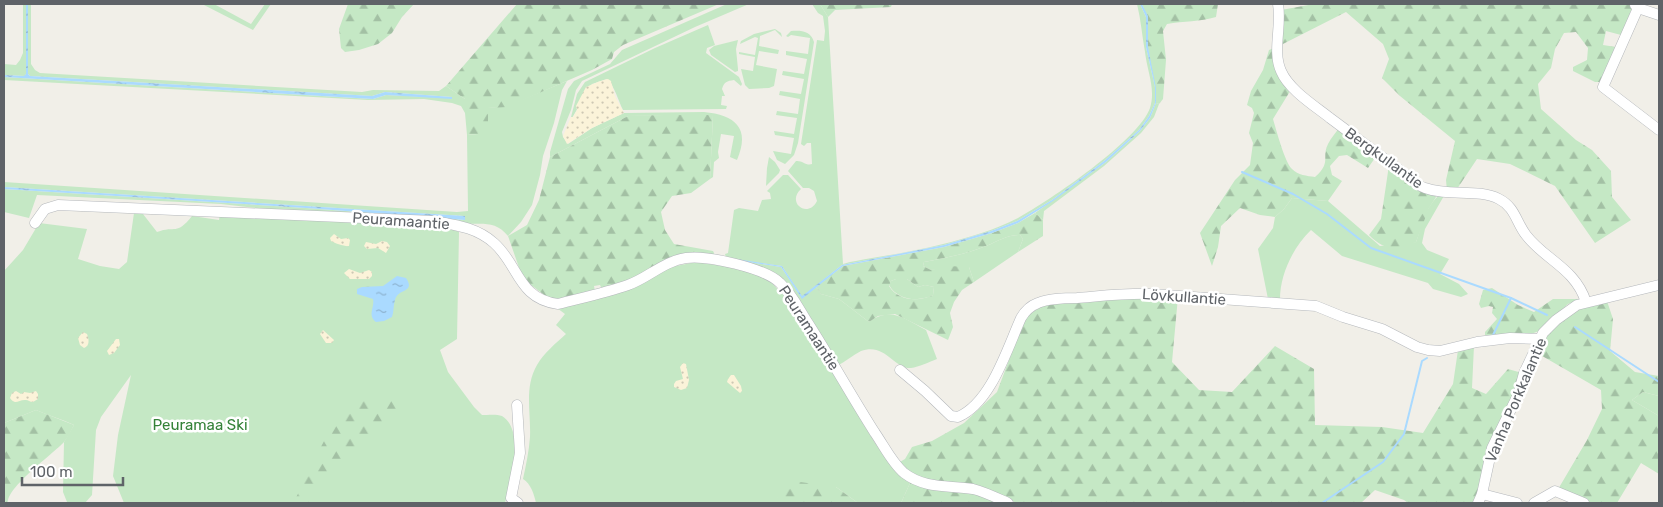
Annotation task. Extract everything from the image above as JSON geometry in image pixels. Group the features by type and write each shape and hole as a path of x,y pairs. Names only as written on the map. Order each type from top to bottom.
{"street":[{"name":"Bergkullantie","path":"1278,4 1280,21 1277,46 1278,64 1289,83 1319,109 1423,188 1456,194 1485,194 1506,202 1512,208 1525,234 1566,270 1584,295 1586,302"},
{"path":"1659,15 1636,6 1603,87 1659,130"},
{"name":"Peuramaantie","path":"35,223 45,209 58,205 433,221 467,227 482,234 496,245 521,282 533,295 558,304 628,285 666,264 685,258 702,257 760,271 770,276 787,290 861,411 902,471 918,482 932,486 974,490 1008,503"},
{"name":"Vanha Porkkalantie","path":"1480,498 1492,448 1518,394 1524,372 1543,333 1570,309 1586,302 1659,285"},
{"name":"Lövkullantie","path":"900,370 925,390 951,416 958,417 970,410 984,394 996,374 1025,311 1044,301 1054,299 1129,294 1316,306 1382,328 1417,347 1440,351 1477,342 1510,338 1540,338"},
{"path":"517,405 520,453 511,498 518,503"},
{"path":"1534,503 1555,491 1584,503"},
{"path":"1480,498 1517,503"}],"green space":[{"path":"23,4 26,4 26,74 25,76 4,75 4,64 16,65 23,53"},
{"path":"28,4 31,4 31,64 40,73 362,92 373,90 439,91 446,86 465,99 465,106 424,99 368,100 4,80 4,77 373,99 386,95 452,98 385,92 372,96 30,76 28,74"},
{"path":"202,4 214,4 251,24 265,4 271,4 253,30"},
{"path":"348,4 414,4 402,17 392,33 378,44 345,52 341,48 339,29"},
{"path":"517,4 719,4 623,45 614,52 612,59 592,70 507,107 488,108 488,127 478,134 467,135 465,113 461,106 465,106 465,99 446,86"},
{"path":"727,4 749,4 695,27 582,81 576,90 571,110 562,132 568,144 592,128 624,113 704,112 724,116 737,125 742,139 737,160 730,157 734,136 721,134 719,158 714,162 713,177 710,179 713,115 628,116 550,157 568,89 574,81 610,64 622,50"},
{"path":"812,4 820,4 828,17 843,264 934,246 1000,226 1018,218 1092,169 1129,136 1150,108 1152,87 1137,4 1140,4 1146,17 1146,47 1155,87 1155,103 1149,116 1139,130 1104,161 1052,200 1017,221 944,245 842,265 802,297 782,266 730,259 781,267 802,298 816,287 821,294 839,299 869,322 877,317 891,315 905,318 926,330 937,359 917,367 905,367 877,350 869,349 861,351 837,366 785,285 726,258 725,254 728,253 734,210 739,208 758,211 762,200 771,199 770,193 767,191 783,175 788,175 801,189 796,199 800,207 809,209 817,201 814,191 809,188 803,188 788,171 796,161 812,164 811,143 807,143 804,146 801,144 817,40 824,41 825,31 823,16 818,13"},
{"path":"820,4 892,4 891,7 835,10 828,17"},
{"path":"1142,4 1218,4 1216,17 1167,24 1163,31 1166,60 1163,99 1159,104 1156,103 1148,49 1147,22"},
{"path":"1314,4 1630,4 1632,6 1629,18 1621,35 1606,31 1603,45 1616,47 1601,82 1595,82 1573,71 1573,67 1587,60 1588,48 1576,32 1564,33 1555,49 1551,68 1538,84 1541,109 1576,140 1592,150 1611,171 1612,197 1631,220 1595,243 1555,186 1510,164 1477,159 1455,192 1447,191 1446,180 1455,141 1400,96 1382,78 1389,59 1383,44 1346,12 1279,46 1281,10"},
{"path":"708,25 715,45 707,48 706,53 739,77 742,84 741,86 734,80 725,83 722,89 725,96 722,96 721,105 727,106 726,109 623,110 607,79 592,84 571,117 577,94 585,82"},
{"path":"775,29 781,33 782,37 775,30 760,36 759,46 779,50 778,54 759,51 756,65 777,69 774,86 749,89 745,85 741,69 753,71 755,57 739,54 739,52 755,55 758,38 755,37 740,44 741,41 754,34"},
{"path":"791,31 808,33 814,42 798,143 794,155 785,164 777,160 773,151 791,154 794,138 775,135 774,131 794,134 797,118 776,115 777,111 798,114 800,99 779,95 780,91 801,94 804,79 782,75 783,71 804,74 807,59 786,55 786,51 808,54 810,38 786,36"},
{"path":"738,40 736,49 738,71 735,72 711,55 709,50 714,46"},
{"path":"1274,48 1292,88 1273,119 1289,166 1300,174 1315,177 1325,164 1325,153 1328,144 1340,127 1377,155 1368,168 1347,155 1339,156 1330,166 1332,175 1342,181 1328,201 1292,198 1275,217 1260,215 1240,208 1221,226 1218,247 1212,266 1200,233 1235,180 1250,165 1253,143 1249,133 1254,113 1252,108 1247,105 1251,91 1263,70 1269,50"},
{"path":"567,81 562,90 543,156 532,205 521,222 508,236 499,228 483,224 264,209 221,204 37,195 29,218 4,212 4,189 465,220 465,216 4,187 4,182 457,212 468,211 467,135 478,134 488,108 507,106"},
{"path":"1156,103 1159,104 1154,117 1141,133 1104,166 1044,211 1043,220 1035,213 1106,162 1140,131 1150,118"},
{"path":"713,115 710,179 691,193 672,196 661,212 665,230 674,244 713,251 713,256 701,256 602,289 600,285 594,286 595,291 569,298 557,299 547,297 523,279 508,236 527,225 539,200 550,157 628,116"},
{"path":"769,157 780,170 766,186 767,168"},
{"path":"1389,165 1433,193 1436,197 1429,208 1416,242 1396,248 1380,244 1369,235 1381,219"},
{"path":"1441,194 1445,194 1425,229 1422,243 1427,250 1449,259 1440,274 1459,284 1468,294 1461,297 1433,289 1428,283 1342,256 1311,230 1293,253 1282,280 1280,299 1268,299 1258,249 1273,228 1275,217 1292,198 1328,201 1380,246 1416,242 1428,209"},
{"name":"Peuramaa Ski","path":"134,213 143,214 157,232 179,228 192,216 219,220 220,214 448,227 459,232 457,339 440,350 448,372 474,407 482,415 500,415 509,423 515,445 513,470 505,503 124,503 113,476 118,435 131,375 101,417 96,430 92,495 85,503 67,502 63,492 64,442 74,425 36,410 4,423 4,271 23,250 39,223 87,229 78,259 100,266 119,269 127,262"},
{"path":"1035,213 1043,220 1043,236 1018,252 1023,239 1020,235 1015,235 963,254 924,262 923,266 931,270 948,266 969,267 974,282 962,290 954,302 950,313 953,327 948,340 895,314 878,316 869,322 839,299 821,294 816,287 843,266 944,247 1018,223","holes":["896,279 907,279 918,287 925,285 934,287 933,295 921,299 909,299 898,295 889,286 891,281"]},
{"path":"1020,235 1023,239 1018,252 974,282 969,267 931,270 923,266 924,262 963,254 1007,237"},
{"path":"696,262 737,268 768,279 790,302 875,443 896,472 910,483 901,503 858,503 836,487 777,498 777,503 536,503 530,486 523,479 530,437 529,391 537,365 547,352 566,334 556,325 565,314 557,308 671,267"},
{"path":"907,279 918,287 925,285 934,287 933,295 921,299 903,297 889,285 891,281"},
{"path":"1492,288 1518,305 1534,312 1553,299 1579,299 1568,304 1539,331 1531,334 1489,336 1485,335 1485,332 1497,319 1492,313 1493,307 1481,308 1479,304 1483,290"},
{"path":"1178,297 1172,362 1199,390 1232,392 1275,346 1314,369 1315,425 1382,427 1423,433 1453,384 1458,350 1474,346 1472,388 1486,394 1508,369 1522,373 1473,503 1408,503 1375,490 1361,503 1016,503 1009,499 918,478 898,463 905,459 912,447 932,441 964,423 997,392 1025,317 1047,303 1057,301"},
{"path":"1607,301 1613,319 1610,351 1635,372 1659,376 1659,396 1643,392 1632,400 1659,416 1659,474 1641,463 1617,503 1586,503 1557,491 1587,440 1602,409 1601,390 1537,353 1546,334 1574,311"},
{"path":"1643,392 1659,396 1659,416 1632,400"},
{"path":"371,398 399,398 407,405 307,503 293,503 325,440 340,417 351,405"},
{"path":"36,410 74,425 64,442 22,480 9,497 8,503 4,503 4,423"},
{"path":"800,482 836,487 858,503 777,503 777,498 784,484"},
{"path":"910,483 976,493 1000,503 901,503"}],"sand":[{"path":"608,79 611,81 615,96 624,113 592,128 567,144 563,136 571,117 573,117 577,110 576,106 586,87"},
{"path":"334,234 341,239 348,238 350,240 349,246 331,241 330,238"},
{"path":"382,241 387,242 390,246 386,253 378,248 367,249 364,246 366,242 376,244"},
{"path":"349,269 360,273 369,270 372,272 372,276 369,279 350,279 344,273"},
{"path":"323,330 334,340 332,343 326,343 320,334"},
{"path":"83,332 87,334 89,340 84,348 80,345 78,338"},
{"path":"116,339 119,339 120,345 114,353 109,355 107,351"},
{"path":"683,363 686,364 689,380 687,388 681,390 674,387 674,384 676,381 683,379 680,367"},
{"path":"731,375 734,375 741,386 742,391 740,393 727,382"},
{"path":"16,391 21,394 36,391 38,399 33,402 24,400 14,402 10,398 12,393"}],"water":[{"path":"26,4 28,4 28,74 30,76 372,96 385,92 452,97 452,99 386,95 373,99 4,77 4,75 24,76 26,74"},
{"path":"1140,4 1142,4 1148,16 1148,47 1156,88 1156,103 1150,118 1140,131 1106,162 1053,201 1018,223 944,247 843,266 802,299 781,267 729,259 782,266 802,296 842,265 944,245 991,231 1017,221 1052,200 1104,161 1139,130 1155,103 1155,87 1146,47 1146,17"},
{"path":"4,187 465,216 465,220 4,189"},
{"path":"397,276 406,278 409,286 397,296 394,302 392,317 376,322 372,317 373,299 357,294 357,289 383,286"}],"waterway":[{"path":"1242,172 1293,194 1327,214 1371,248 1511,298"},
{"path":"1493,335 1511,298 1547,315"},
{"path":"1575,327 1659,382"},
{"path":"1322,503 1383,462 1404,434 1422,361 1427,358"}]}
